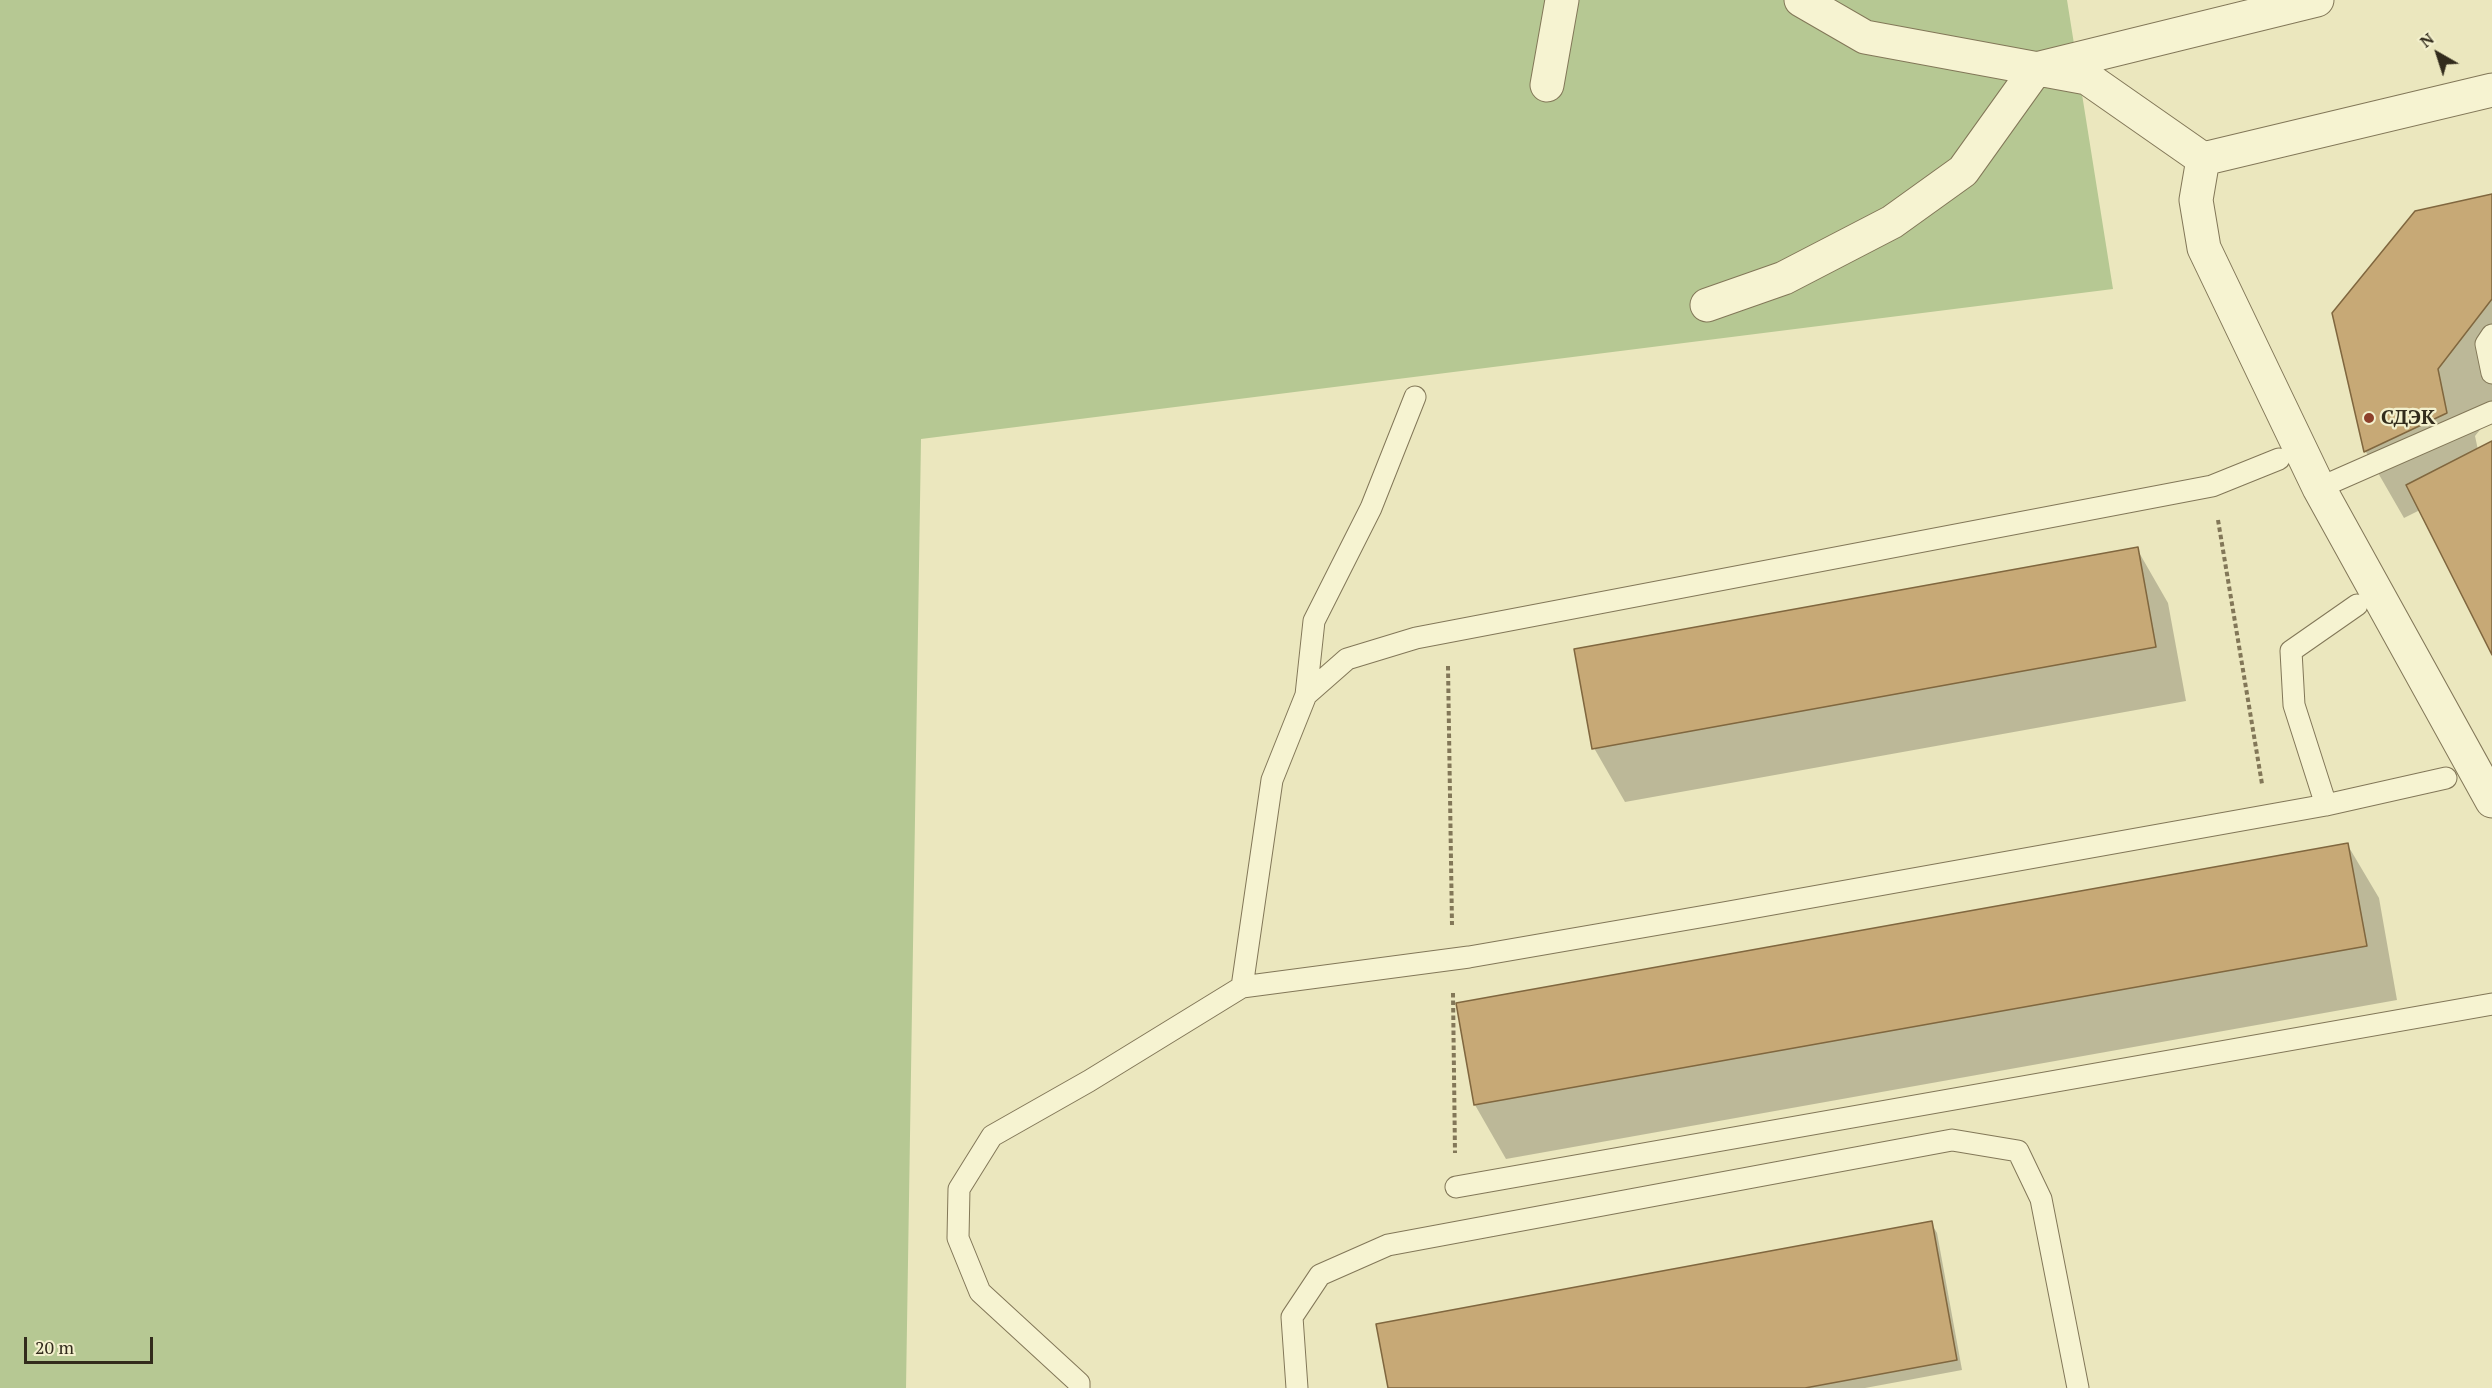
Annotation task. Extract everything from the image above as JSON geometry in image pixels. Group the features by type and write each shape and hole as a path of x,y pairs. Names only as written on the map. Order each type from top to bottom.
{"street":[{"path":"1547,85 1562,0"},
{"path":"1801,0 1865,37 2087,78 2203,159 2492,90"},
{"path":"1707,304 1784,278 1892,222 1964,171 2036,69 2317,0"},
{"path":"2203,159 2196,200 2204,248 2319,488 2492,801"}],"lane":[{"path":"2492,335 2486,344 2492,373"},
{"path":"1242,987 1272,780 1306,695 1314,621 1371,508 1415,397"},
{"path":"2319,488 2492,412"},
{"path":"1306,695 1347,659 1416,638 2212,486 2279,459"},
{"path":"2326,805 2295,705 2292,651 2357,605"},
{"path":"1079,1388 1079,1383 980,1292 958,1238 959,1189 992,1136 1089,1081 1242,987 1452,959 2326,805 2446,778"},
{"path":"1456,1187 2492,1004"},
{"path":"1297,1388 1292,1317 1320,1275 1388,1245 1952,1140 2018,1151 2041,1199 2078,1388"}],"path":[{"path":"2212,486 2268,815"},
{"path":"1448,632 1456,1187"}],"green space":[{"path":"0,0 2067,0 2113,289 921,439 906,1388 0,1388"}],"building":[{"path":"2492,194 2492,299 2438,369 2447,413 2364,452 2332,313 2415,211"},
{"path":"2492,441 2492,655 2406,485"},
{"path":"2138,547 2156,647 1592,749 1574,649"},
{"path":"2348,843 2367,946 1474,1105 1456,1003"},
{"path":"1932,1221 1957,1360 1805,1388 1388,1388 1376,1324"}],"place":[{"name":"СДЭК","path":"2369,418"}]}
